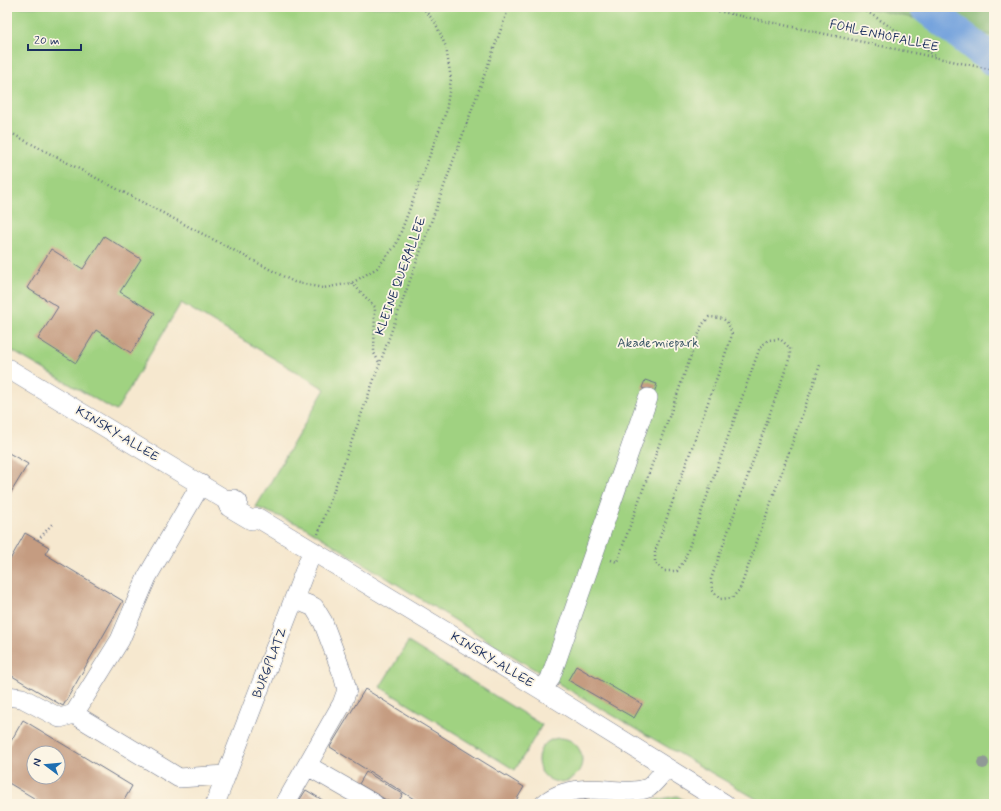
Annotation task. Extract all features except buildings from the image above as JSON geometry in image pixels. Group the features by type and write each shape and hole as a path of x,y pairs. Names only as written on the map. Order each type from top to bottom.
{"lane":[{"name":"KINSKY-ALLEE","path":"7,368 201,484 226,500 229,507 251,520 258,518 542,690 725,804"},
{"path":"542,690 550,679 648,398"},
{"path":"7,696 22,698 60,718 74,714 120,640 147,578 201,484"},
{"name":"BURGPLATZ","path":"215,804 312,552"},
{"path":"285,804 342,704 347,690 343,675 323,622 314,607 294,599"},
{"path":"74,714 179,778 226,775"},
{"path":"308,766 374,804"},
{"path":"544,804 549,799 572,790 627,792 649,787 667,768"}],"path":[{"path":"7,131 294,282 324,288 352,283 377,268 396,245 446,112 451,79 446,47 435,22 422,7"},
{"name":"KLEINE QUERALLEE","path":"312,552 509,7"},
{"name":"FOHLENHOFALLEE","path":"699,7 994,70"},
{"path":"860,7 939,58"},
{"path":"352,283 375,307 374,353 380,365"},
{"path":"617,562 702,325 709,317 722,318 730,324 732,335 655,551 656,563 664,571 677,571 684,561 760,347 768,340 780,339 790,348 790,357 711,579 712,590 720,599 732,598 740,589 820,365"},
{"path":"38,540 53,522"}],"green space":[{"name":"Akademiepark","path":"7,7 994,7 994,804 765,804 542,674 303,526 256,507 325,389 181,303 116,411 7,348"},
{"path":"863,7 994,7 994,36"},
{"path":"408,642 542,725 515,770 380,687"},
{"path":"556,738 564,738 576,744 582,756 582,764 576,776 564,782 556,782 544,776 538,764 538,756 544,744"},
{"path":"677,796 691,804 645,804 646,802"}],"waterway":[{"path":"925,7 994,61"}]}
